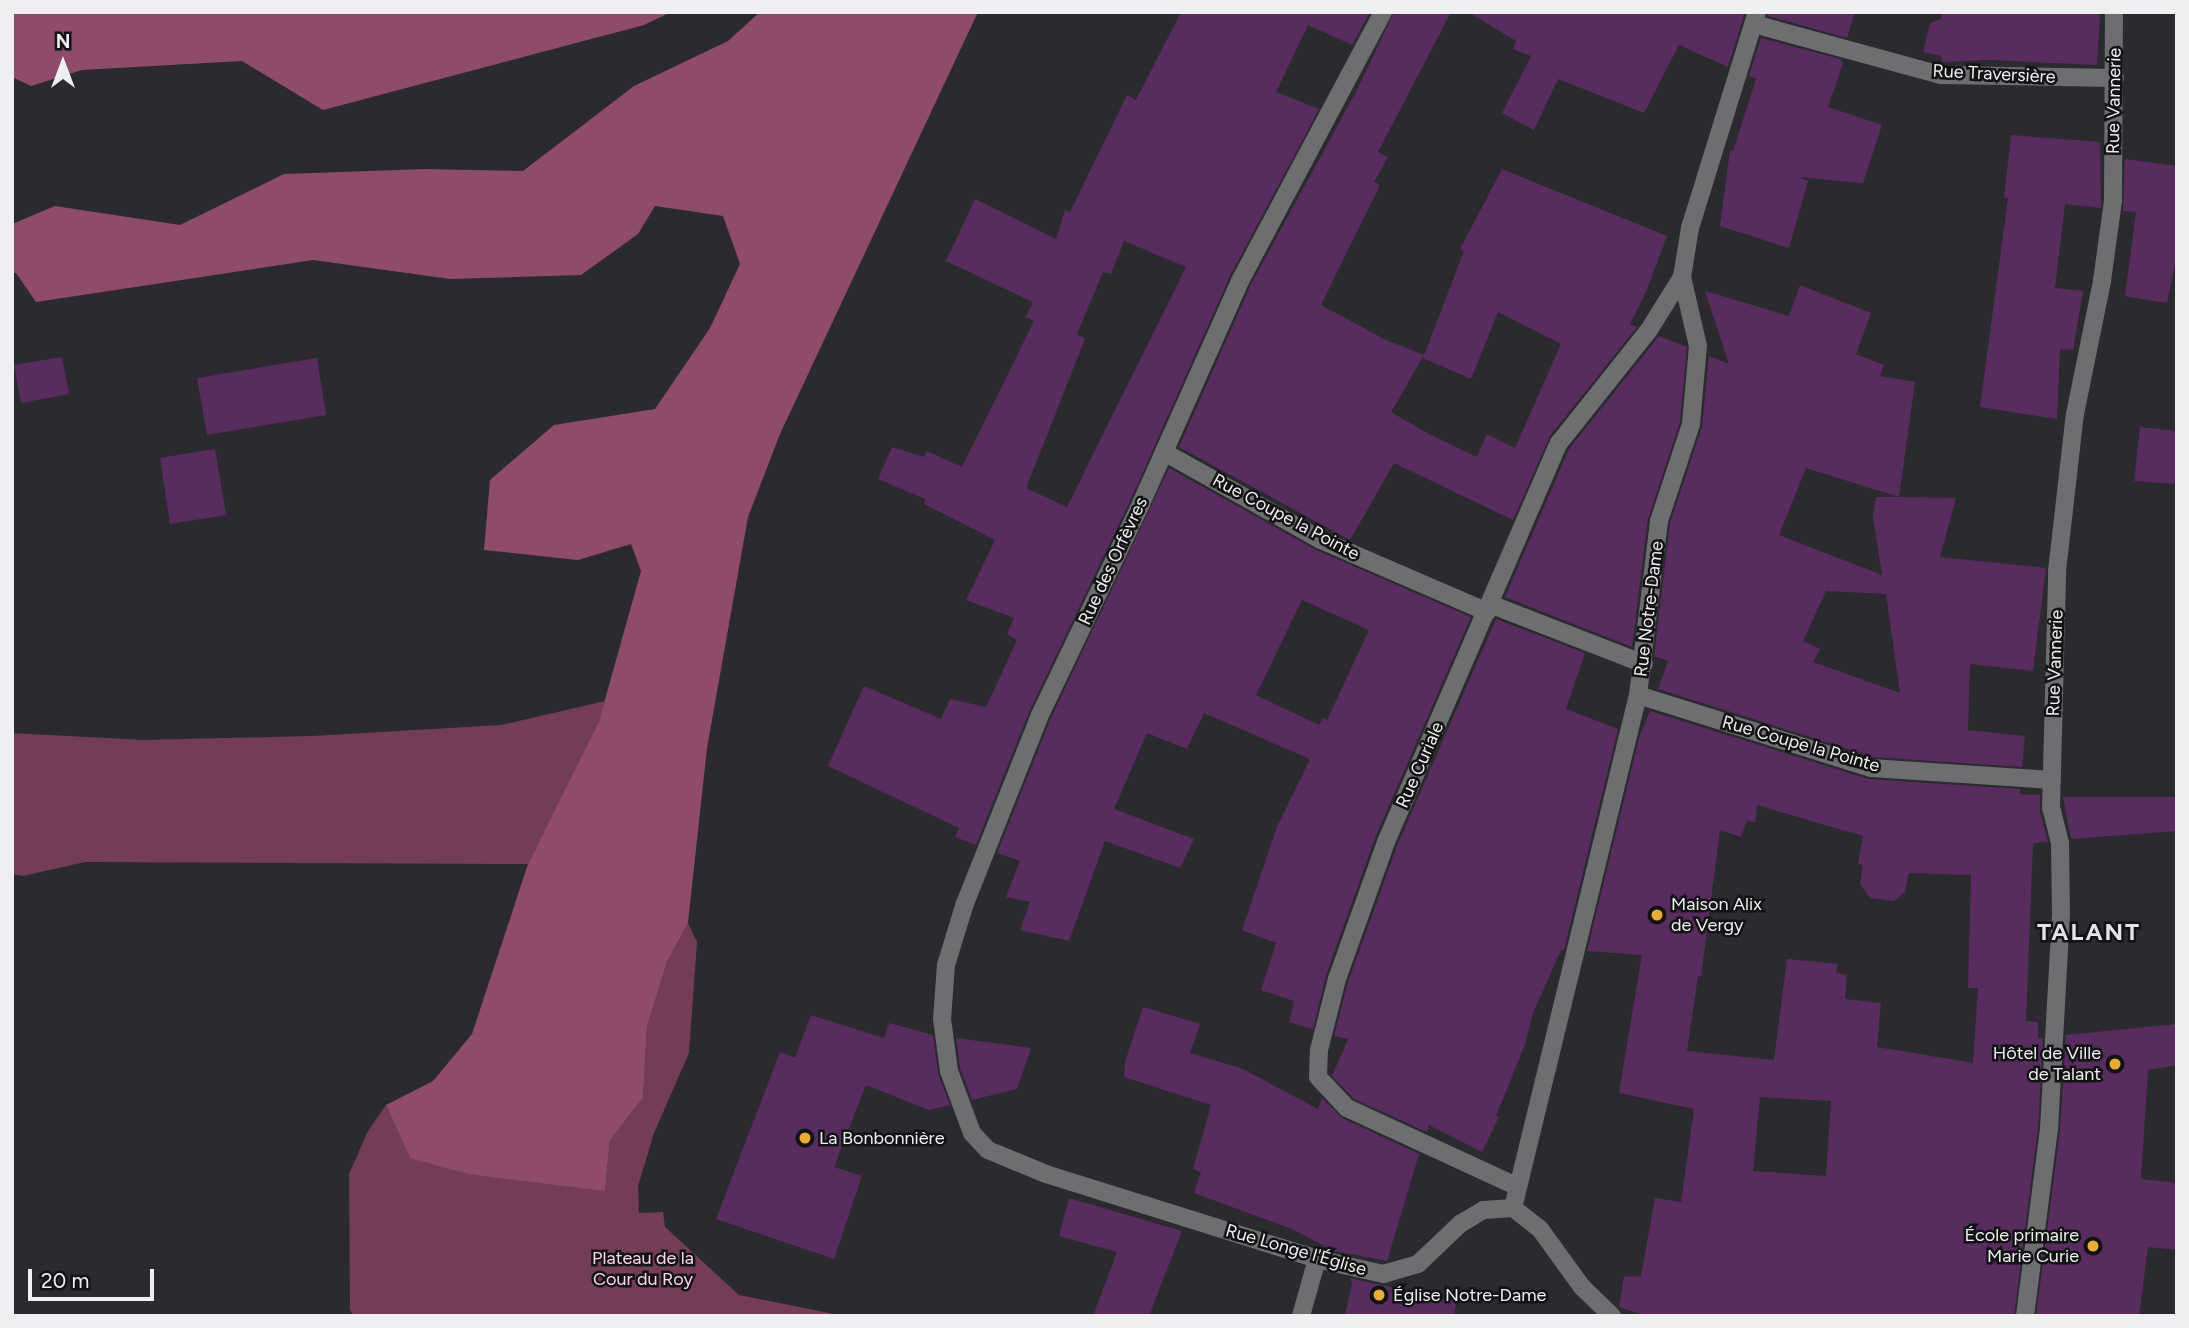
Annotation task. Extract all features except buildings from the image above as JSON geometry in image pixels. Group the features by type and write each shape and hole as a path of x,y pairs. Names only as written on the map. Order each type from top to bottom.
{"street":[{"name":"Rue des Orfèvres","path":"972,1133 948,1071 942,1019 946,965 965,903 1040,715 1164,452 1241,279 1383,12"},
{"name":"Rue Vannerie","path":"2025,1316 2049,1129 2061,914 2060,843 2051,808 2057,571 2076,414 2102,281 2113,201 2114,12"},
{"name":"Rue Traversière","path":"1755,18 1941,75 2115,78"},
{"name":"Rue Notre-Dame","path":"1513,1208 1516,1186 1638,695 1644,664 1646,611 1659,521 1691,424 1698,346 1682,277 1690,228 1755,18"},
{"name":"Rue Curiale","path":"1516,1186 1346,1108 1318,1077 1319,1050 1337,979 1386,842 1559,443 1649,330 1682,277"},
{"name":"Rue Coupe la Pointe","path":"1164,452 1321,540 1488,608 1644,664"},
{"name":"Rue Coupe la Pointe","path":"1638,695 1871,768 2052,780"},
{"name":"Rue Longe l'Église","path":"972,1133 988,1150 1046,1174 1317,1259 1383,1274 1418,1264 1460,1224 1483,1210 1513,1208"},
{"path":"1513,1208 1540,1229 1582,1287 1612,1316"},
{"path":"1301,1316 1317,1259"}],"green space":[{"path":"605,701 599,721 528,864 85,862 23,876 12,874 12,733 143,740 313,736 501,725"},
{"name":"Plateau de la Cour du Roy","path":"688,923 697,942 689,1053 654,1133 638,1186 639,1213 663,1212 665,1227 739,1295 844,1316 353,1316 350,1309 349,1174 368,1131 386,1105 410,1158 605,1190 610,1140 643,1098 647,1027 667,962"}],"shaded area":[{"path":"12,12 671,12 644,25 323,110 242,61 82,70 31,86 12,77"},
{"path":"760,12 978,12 780,434 748,517 707,748 688,923 667,962 647,1027 643,1098 610,1140 605,1191 469,1174 410,1158 386,1105 433,1081 472,1034 528,864 599,721 641,571 631,544 578,560 484,550 490,480 554,425 655,409 710,328 740,264 723,216 655,206 638,234 581,275 450,279 313,260 36,302 16,273 12,274 12,224 55,206 180,225 284,174 424,169 523,171 634,86 728,41"}],"place":[{"name":"Maison Alix de Vergy","path":"1657,915"},
{"name":"Hôtel de Ville de Talant","path":"2115,1064"},
{"name":"La Bonbonnière","path":"805,1138"},
{"name":"École primaire Marie Curie","path":"2093,1246"},
{"name":"Église Notre-Dame","path":"1379,1295"}],"district":[{"name":"TALANT","path":"2089,932"}]}
